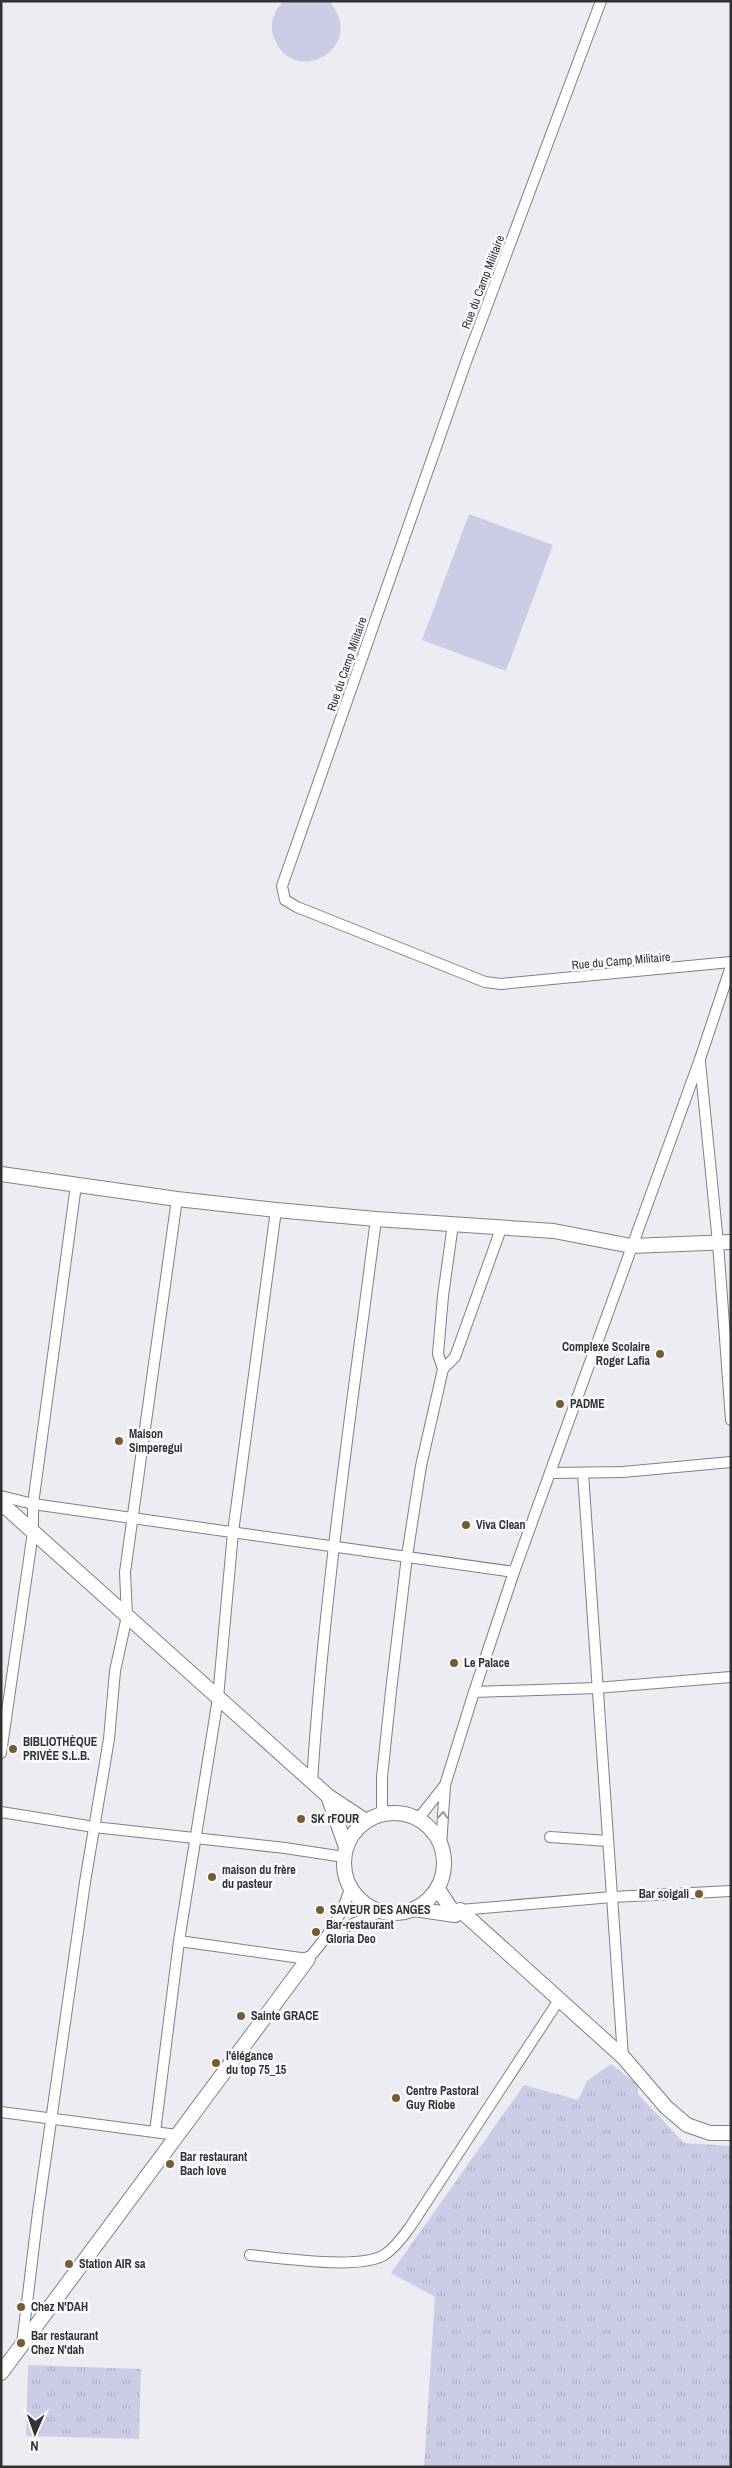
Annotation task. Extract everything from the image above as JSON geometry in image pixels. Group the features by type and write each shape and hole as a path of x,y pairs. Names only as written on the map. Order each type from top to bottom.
{"street":[{"name":"Rue du Camp Militaire","path":"600,1 467,359 282,886 285,900 296,907 485,982 500,984 731,964"},
{"path":"328,1796 345,1852 344,1874 350,1889 363,1903 380,1912 398,1914 423,1904 438,1889 444,1868 441,1846 444,1785 514,1572 700,1058 731,964"},
{"path":"700,1058 725,1243 731,1420"},
{"path":"1,1174 177,1199 276,1210 376,1219 502,1226 579,1235 631,1246 725,1243"},
{"path":"1,1753 34,1532 32,1504 76,1185"},
{"path":"22,2345 52,2118 94,1827 109,1739 115,1671 127,1616 125,1572 177,1199"},
{"path":"155,2132 179,1941 218,1698 233,1532 276,1210"},
{"path":"312,1782 318,1677 332,1546 376,1219"},
{"path":"444,1369 438,1354 452,1224"},
{"path":"382,1814 382,1777 408,1556 422,1466 444,1369 455,1356 502,1226"},
{"path":"550,1473 582,1473 731,1462"},
{"path":"582,1473 623,2056"},
{"path":"1,1496 32,1504 514,1572"},
{"path":"1,1503 328,1796 366,1821"},
{"path":"474,1692 596,1688 731,1677"},
{"path":"418,1819 444,1785"},
{"path":"1,1812 94,1827 345,1852"},
{"path":"345,1852 354,1833 366,1821 382,1814 400,1813 418,1819 432,1830 441,1846"},
{"path":"550,1837 608,1841"},
{"path":"1,2373 308,1959 330,1934 342,1912 350,1889"},
{"path":"438,1889 457,1912 623,2056 666,2107 687,2126 710,2133 731,2133"},
{"path":"414,1909 457,1912 612,1897 731,1891"},
{"path":"330,1934 380,1912"},
{"path":"179,1941 308,1959"},
{"path":"250,2255 348,2262 365,2261 383,2255 400,2241 559,2000"},
{"path":"1,2112 177,2135"}],"green space":[{"path":"284,1 329,1 339,18 340,34 334,47 323,57 309,61 295,60 282,52 273,35 272,21 278,8"},
{"path":"469,514 553,545 506,671 422,640"},
{"path":"611,2064 638,2085 638,2094 684,2143 731,2146 731,2467 424,2467 435,2297 391,2273 524,2085 578,2100 587,2081"},
{"path":"28,2365 141,2369 139,2439 26,2436"}],"place":[{"name":"Complexe Scolaire Roger Lafia","path":"660,1354"},
{"name":"PADME","path":"560,1404"},
{"name":"Maison Simperegui","path":"119,1441"},
{"name":"Viva Clean","path":"466,1525"},
{"name":"Le Palace","path":"454,1663"},
{"name":"BIBLIOTHÈQUE PRIVÉE S.L.B.","path":"13,1749"},
{"name":"SK rFOUR","path":"301,1819"},
{"name":"maison du frère du pasteur","path":"212,1877"},
{"name":"Bar soigali","path":"699,1894"},
{"name":"SAVEUR DES ANGES","path":"320,1910"},
{"name":"Bar-restaurant Gloria Deo","path":"316,1932"},
{"name":"Sainte GRACE","path":"241,2016"},
{"name":"l'élégance du top 75_15","path":"216,2063"},
{"name":"Centre Pastoral Guy Riobe","path":"396,2098"},
{"name":"Bar restaurant Bach love","path":"170,2164"},
{"name":"Station AIR sa","path":"69,2264"},
{"name":"Chez N'DAH","path":"21,2307"},
{"name":"Bar restaurant Chez N'dah","path":"21,2343"}]}
